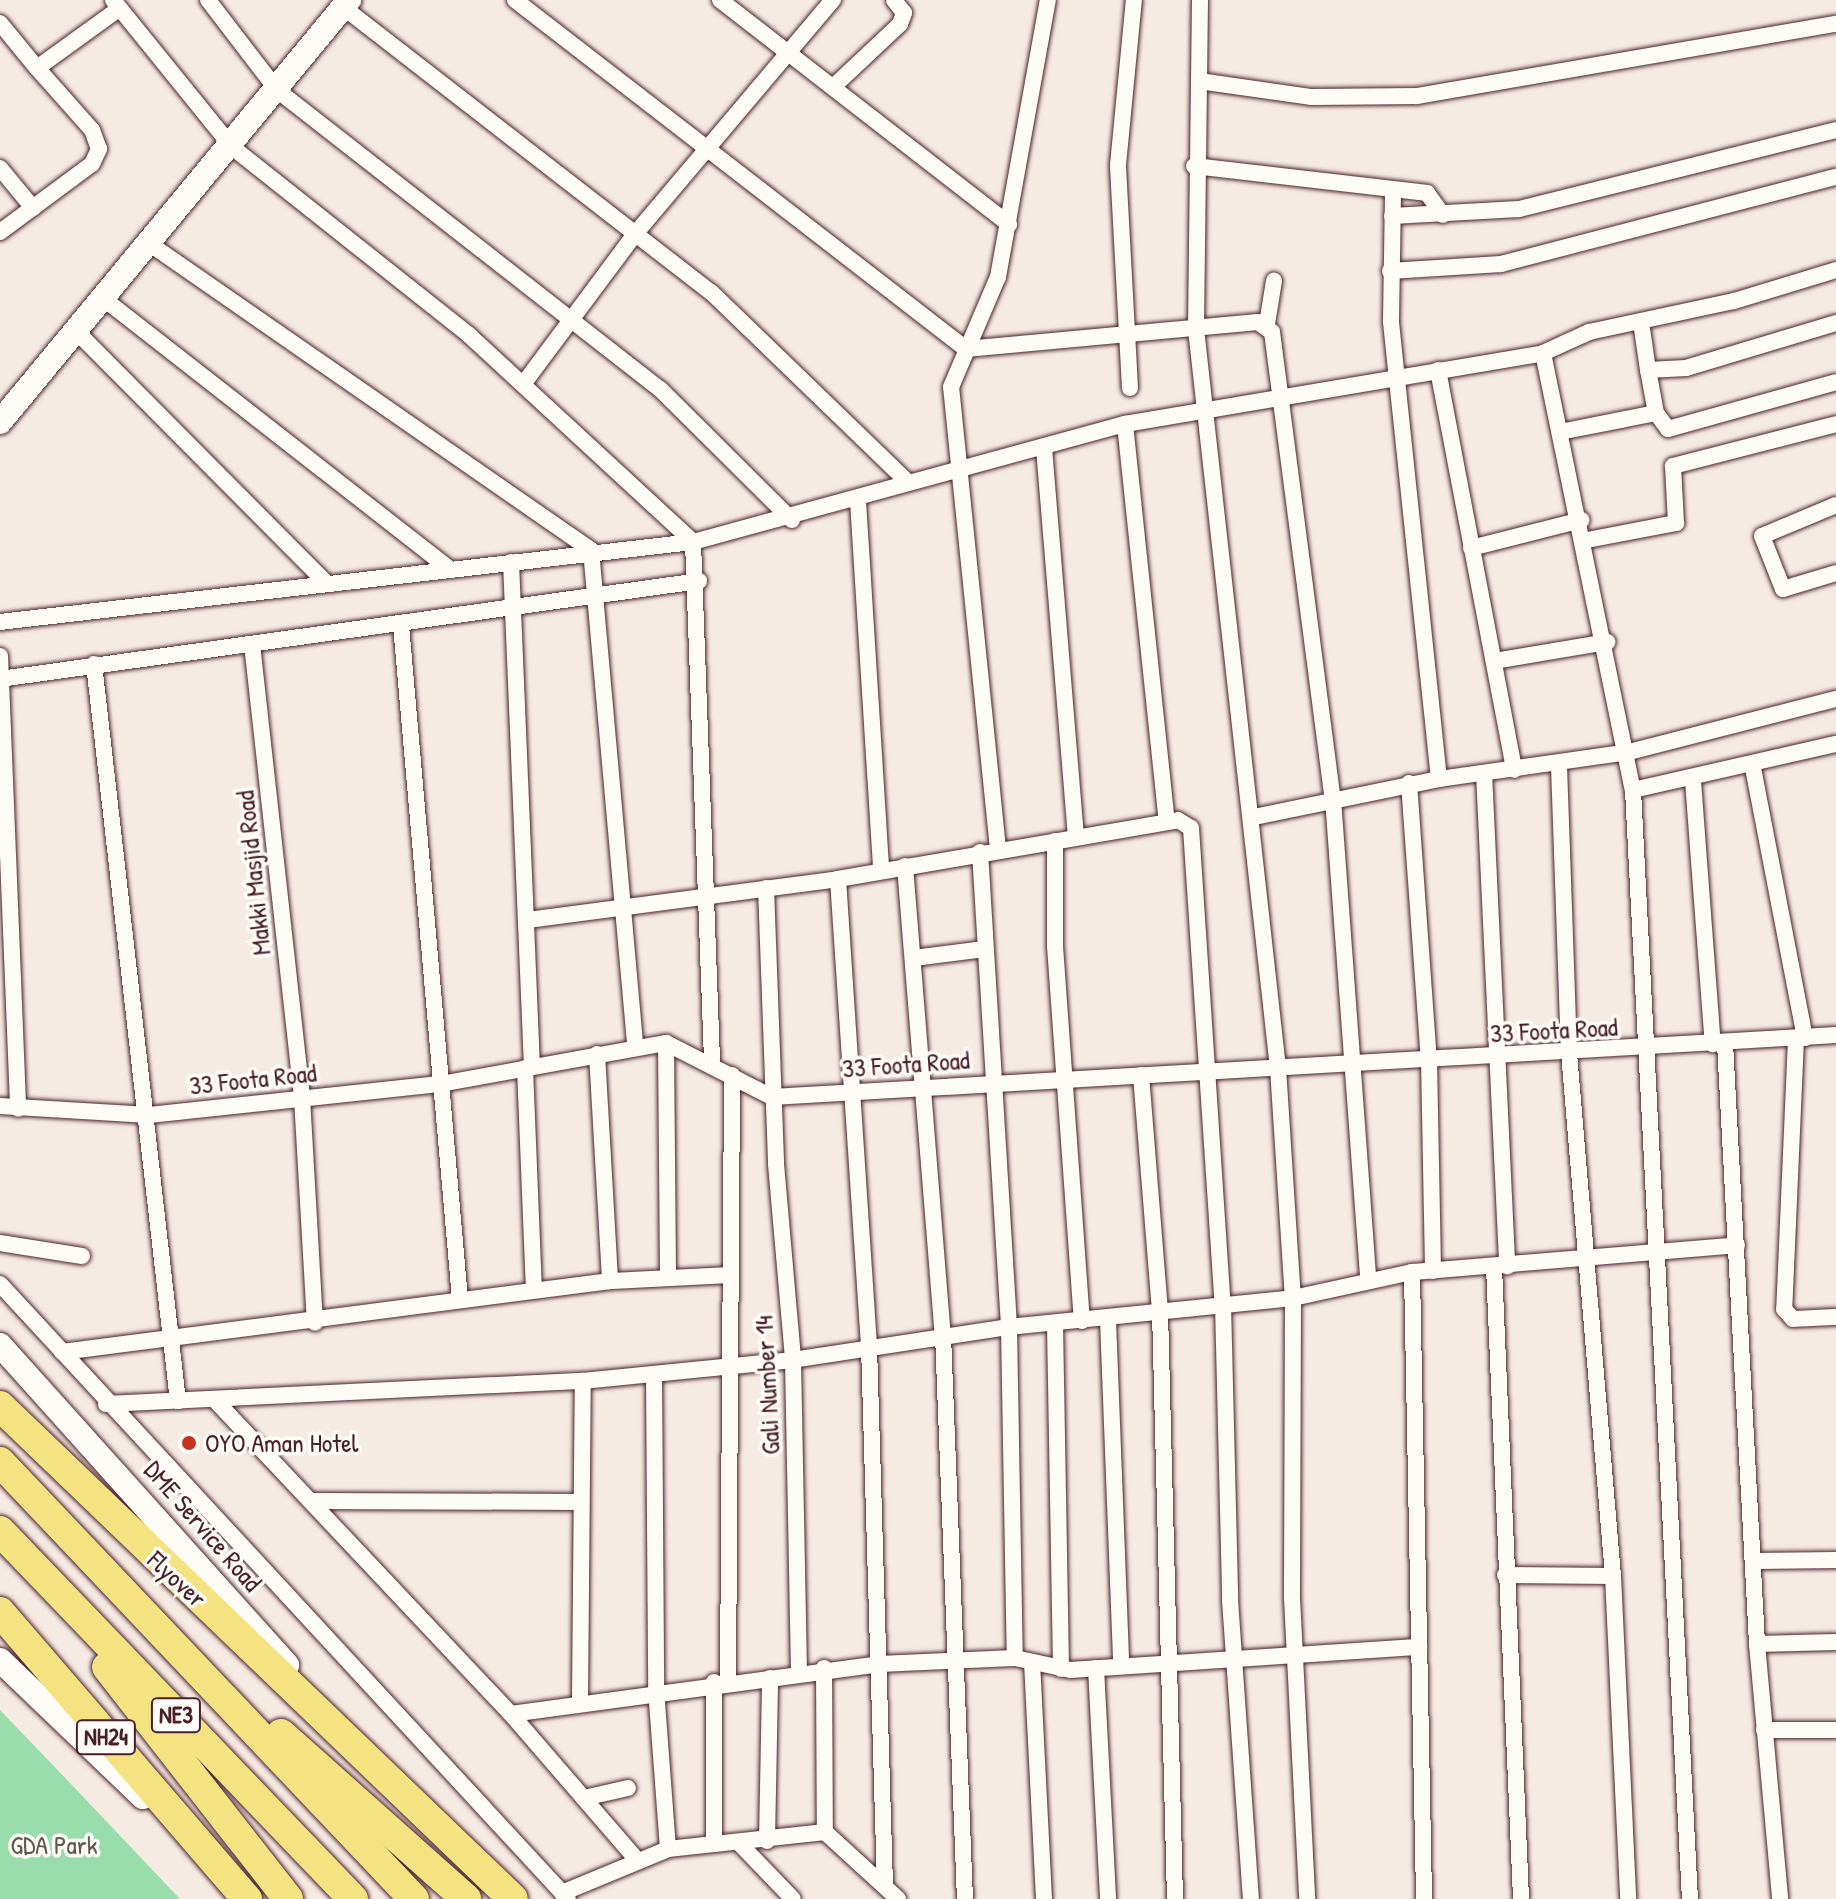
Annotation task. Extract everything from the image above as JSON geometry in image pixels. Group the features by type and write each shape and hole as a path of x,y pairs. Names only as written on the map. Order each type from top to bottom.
{"highway":[{"name":"Flyover","path":"0,1406 57,1467 359,1747 513,1899"},
{"name":"NE3","path":"0,1462 414,1899"},
{"name":"NE3","path":"4,1535 353,1899"},
{"path":"4,1535 288,1899"},
{"name":"NH24","path":"0,1612 212,1862"},
{"path":"156,1625 466,1899"},
{"path":"212,1862 247,1899"}],"street":[{"path":"208,0 277,90 660,389 792,520"},
{"path":"515,0 966,349 1267,324"},
{"path":"720,0 1009,224"},
{"path":"524,383 635,234 833,0"},
{"path":"833,87 900,24 904,13 894,0"},
{"path":"998,849 951,387 966,349 985,314 1009,224 1048,0"},
{"path":"1130,388 1124,335 1118,165 1134,0"},
{"path":"1200,0 1194,166 1196,329 1202,412 1254,817 1278,1068 1293,1298 1296,1654 1307,1899"},
{"path":"37,68 117,4 232,147 524,383 693,542 699,581 712,1061"},
{"path":"3,412 104,299 232,147 346,4 711,292 907,481"},
{"path":"0,23 92,130 99,149 92,164 0,232"},
{"path":"1199,81 1312,97 1417,96 1836,24"},
{"path":"1392,216 1443,215 1562,200 1836,130"},
{"path":"1194,166 1427,193 1443,215"},
{"path":"0,168 33,208"},
{"path":"1390,271 1501,264 1836,177"},
{"path":"1393,191 1390,271 1439,779"},
{"path":"150,244 591,550"},
{"path":"0,622 591,550 693,542 792,520 858,501 907,481 960,474 1125,424 1282,402 1400,377 1543,353 1589,332 1641,322 1836,270"},
{"path":"1274,281 1267,324 1282,402 1333,799 1368,1281"},
{"path":"104,299 449,569"},
{"path":"1641,322 1656,413 1668,429 1836,382"},
{"path":"1648,370 1686,368 1836,323"},
{"path":"76,331 325,582"},
{"path":"1543,353 1565,431 1629,752 1633,790 1660,1249 1690,1899"},
{"path":"1438,370 1514,770"},
{"path":"1565,431 1656,413"},
{"path":"1125,424 1167,822"},
{"path":"1587,540 1676,523 1673,466 1836,424"},
{"path":"1044,448 1076,837"},
{"path":"858,501 881,870"},
{"path":"1836,505 1762,536 1783,589 1836,573"},
{"path":"1471,548 1582,520"},
{"path":"591,550 635,1046"},
{"path":"511,562 528,920 534,1290"},
{"path":"1,679 252,644 385,620 401,625 699,581"},
{"path":"401,625 446,1083 460,1300"},
{"path":"1494,661 1607,642"},
{"name":"Makki Masjid Road","path":"252,644 302,1098 315,1323"},
{"path":"0,656 18,1109"},
{"path":"94,664 149,1115 178,1401"},
{"path":"1254,817 1409,783 1559,766 1629,752 1836,699"},
{"path":"1633,790 1753,768 1836,744"},
{"path":"1559,766 1569,1053 1613,1576 1628,1899"},
{"path":"1753,768 1800,1038 1784,1309 1793,1319 1836,1317"},
{"path":"1484,773 1501,1057 1505,1575 1521,1899"},
{"path":"1693,781 1737,1245 1757,1644 1780,1899"},
{"path":"1409,783 1429,1060 1433,1271"},
{"path":"528,920 838,879 998,849 1167,822 1186,823 1194,834 1210,1071 1223,1304 1234,1658 1251,1899"},
{"path":"1055,841 1065,1078 1082,1321"},
{"path":"980,852 990,1082 1009,1327 1024,1660 1044,1899"},
{"path":"905,866 943,1335 953,1659 965,1899"},
{"path":"838,879 869,1346 885,1885"},
{"name":"Gali Number 14","path":"766,888 772,1097 793,1360 799,1672"},
{"path":"914,958 984,949"},
{"name":"33 Foota Road","path":"0,1106 149,1115 446,1083 635,1046 666,1043 712,1061 772,1097 990,1082 1646,1050 1836,1035"},
{"path":"666,1043 668,1278"},
{"path":"597,1054 610,1281"},
{"path":"714,1844 730,1366 727,1275 732,1075"},
{"path":"1141,1075 1160,1311 1175,1899"},
{"path":"0,1243 82,1256"},
{"path":"106,1404 583,1381 793,1360 1009,1327 1108,1320 1160,1311 1293,1298 1412,1272 1737,1245"},
{"path":"1412,1272 1424,1899"},
{"path":"62,1352 315,1323 610,1281 727,1275"},
{"path":"0,1284 106,1404 565,1896 636,1859 668,1849 740,1844 825,1832"},
{"path":"1108,1320 1121,1666"},
{"path":"1055,1324 1061,1669"},
{"name":"DME Service Road","path":"0,1345 359,1747"},
{"path":"654,1374 656,1689 668,1849"},
{"path":"580,1700 583,1381"},
{"path":"214,1399 511,1714 636,1859"},
{"path":"312,1501 581,1502"},
{"path":"1754,1561 1836,1560"},
{"path":"1505,1575 1613,1576"},
{"path":"1757,1644 1836,1642"},
{"path":"511,1714 580,1700 770,1678 824,1668 953,1659 1024,1660 1061,1669 1096,1668 1419,1647"},
{"path":"0,1660 212,1862"},
{"path":"824,1668 825,1832 898,1899"},
{"path":"1096,1668 1108,1899"},
{"path":"767,1841 770,1678"},
{"path":"1764,1730 1836,1730"},
{"path":"584,1798 628,1788"},
{"path":"740,1844 793,1899"}],"green space":[{"name":"GDA Park","path":"0,1710 71,1784 180,1899 0,1899"}],"place":[{"name":"OYO Aman Hotel","path":"189,1443"}]}
